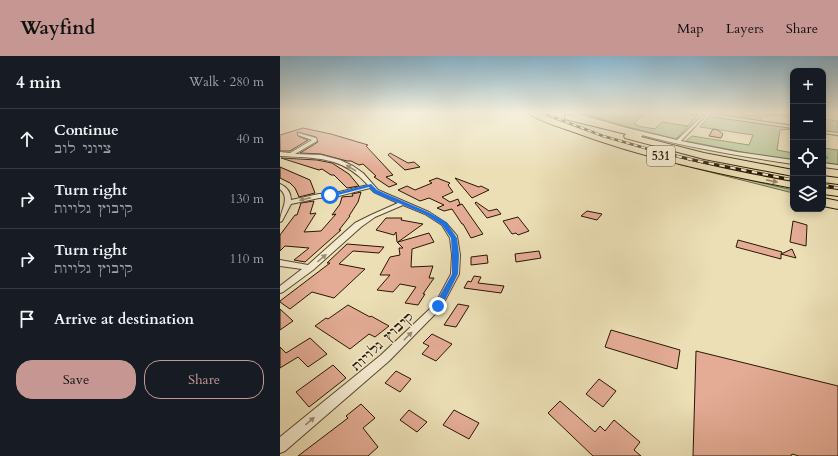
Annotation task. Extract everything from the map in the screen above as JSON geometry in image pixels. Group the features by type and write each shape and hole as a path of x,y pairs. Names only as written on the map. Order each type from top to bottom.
{"highway":[{"path":"576,132 641,155 790,194"},
{"name":"531","path":"578,132 724,172 790,184"},
{"name":"531","path":"613,132 682,150 790,172"},
{"path":"632,132 696,148 790,165"},
{"path":"826,171 838,173"},
{"path":"826,179 838,181"},
{"path":"826,191 838,193"},
{"path":"826,203 838,205"}],"street":[{"path":"634,132 790,160"},
{"path":"642,132 679,141"},
{"path":"679,141 688,132"},
{"path":"826,132 838,134"},
{"path":"290,154 315,141 314,139 300,134"},
{"name":"קיבוץ גלויות","path":"280,154 321,157 338,161 350,166 361,174 376,192 426,213 444,224 454,238 456,255 455,274 438,306 391,353 280,446"},
{"path":"826,164 838,166"},
{"path":"280,186 284,188 288,203 280,220"},
{"path":"288,203 319,196 335,195 371,186"},
{"path":"280,290 310,268 358,225 373,216 402,203"},
{"path":"280,263 310,268"}],"green space":[{"path":"647,132 683,132 676,139"},
{"path":"731,132 780,132 777,150 790,152 790,161 686,141 692,136 749,145 753,135"},
{"path":"826,132 838,132 838,136 826,134"},
{"path":"826,148 838,150 838,168 826,166 826,158 828,158 826,156"},
{"path":"678,164 790,189 790,192"}],"building":[{"path":"291,132 320,132 368,145 366,146 393,175 386,177 397,184 389,187 374,177 376,176 363,164 359,165 351,161 321,154 300,153 318,142 316,137 297,132 298,136 308,140 290,151 280,151 280,135"},
{"path":"711,132 720,132 723,134 721,138 709,136"},
{"path":"390,153 408,163 414,162 420,167 405,170 388,155"},
{"path":"281,158 317,160 332,163 349,174 359,186 347,188 334,175 331,175 322,169 319,170"},
{"path":"280,167 310,180 315,193 299,197 295,188 290,183 280,178"},
{"path":"437,178 450,183 448,185 453,192 442,197 450,202 458,199 460,204 457,206 462,204 483,234 471,238 452,209 444,211 437,208 444,205 429,198 420,201 398,190 407,186 415,190 432,183 429,181"},
{"path":"455,178 479,187 481,186 489,190 472,198"},
{"path":"361,192 358,202 350,216 339,230 341,230 305,262 294,260 309,248 285,246 280,251 280,235 295,215 297,215 301,203 314,201 310,214 316,213 304,232 321,231 336,214 332,215 340,204 342,197 353,196 352,194"},
{"path":"476,202 489,211 497,209 501,214 487,218 475,203"},
{"path":"587,211 602,214 597,220 581,216"},
{"path":"518,217 529,231 518,235 516,233 512,234 503,221"},
{"path":"386,218 402,218 401,220 423,224 398,242 429,233 434,242 412,249 411,267 433,266 429,278 434,278 423,294 425,294 418,305 405,303 416,287 400,284 393,292 377,290 390,275 380,275 390,257 400,255 399,248 403,248 397,242 396,232 394,235 376,230"},
{"path":"793,221 807,225 806,246 790,242"},
{"path":"738,240 782,252 781,259 736,247"},
{"path":"347,244 384,247 379,253 353,251 339,264 365,269 334,298 312,292 290,309 280,302 330,263 327,263"},
{"path":"792,249 796,258 781,254"},
{"path":"539,251 541,258 516,262 515,254"},
{"path":"487,255 488,263 471,265 471,257"},
{"path":"474,276 481,277 478,283 504,286 501,293 464,288 468,281 471,282"},
{"path":"458,304 469,306 456,327 444,325"},
{"path":"348,305 389,326 375,337 369,334 350,349 315,326"},
{"path":"280,309 293,321 280,330"},
{"path":"611,330 680,350 677,369 605,347"},
{"path":"432,334 452,344 436,361 422,354 429,346 423,343"},
{"path":"310,338 327,354 308,367 298,357 280,368 280,347 286,353"},
{"path":"696,351 838,386 838,456 799,456 792,454 791,456 693,456"},
{"path":"333,365 346,378 309,407 296,392"},
{"path":"396,371 411,379 400,392 385,383"},
{"path":"599,379 616,391 603,407 586,394"},
{"path":"560,401 595,432 600,426 605,431 614,420 640,442 634,450 641,456 593,456 548,413"},
{"path":"361,404 375,418 363,428 378,447 368,456 298,456 348,418 346,416"},
{"path":"409,410 427,422 417,432 400,420"},
{"path":"454,410 479,423 469,439 443,425"}],"railway":[{"path":"592,132 658,152"},
{"path":"658,152 790,179"},
{"path":"826,186 838,188"}],"route":[{"path":"330,195 371,186 376,192 426,213 444,224 454,238 456,255 455,274 438,306"}]}
